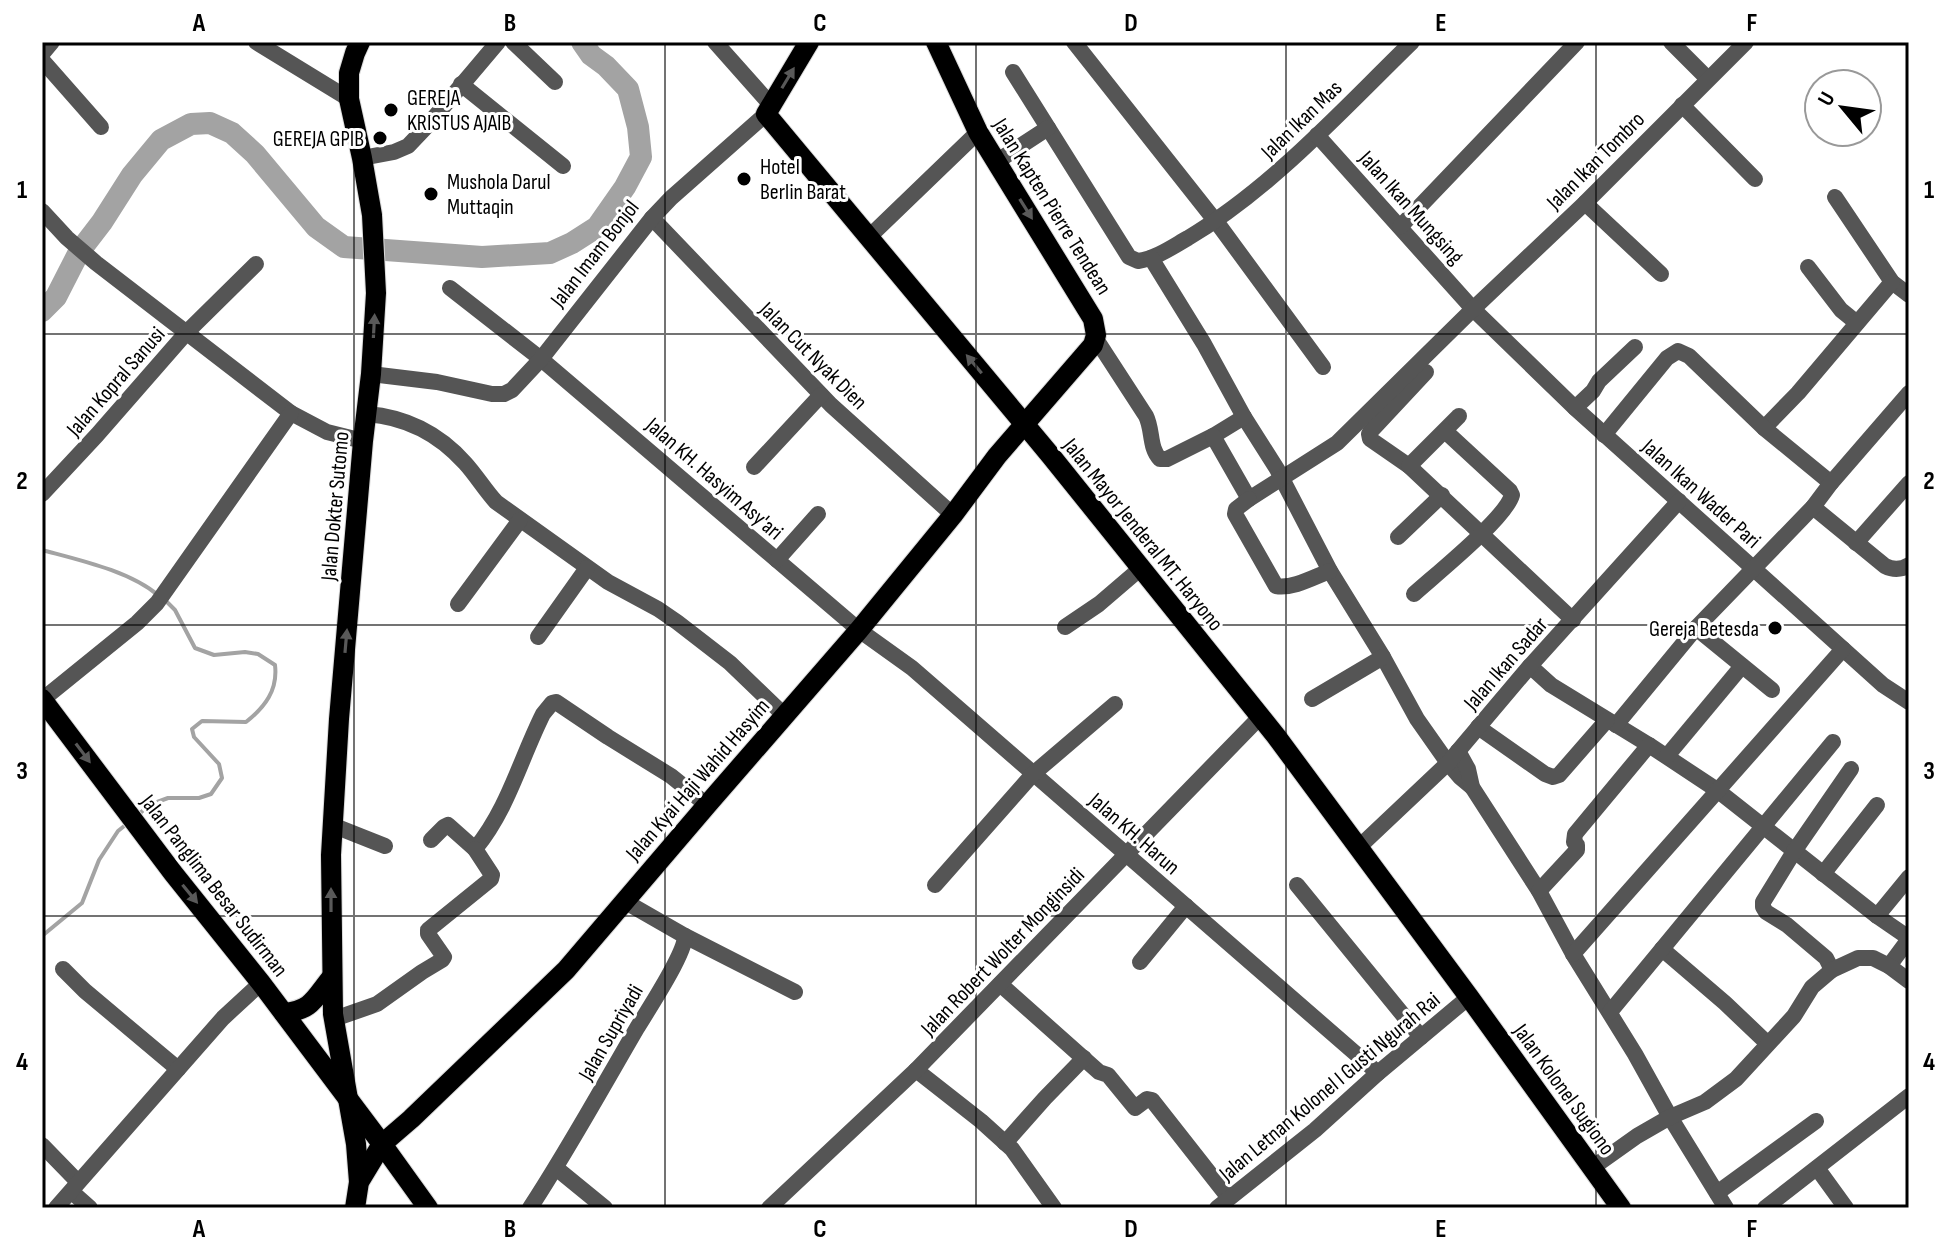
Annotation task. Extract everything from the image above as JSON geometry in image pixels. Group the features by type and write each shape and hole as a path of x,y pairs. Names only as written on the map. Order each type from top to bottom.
{"main road":[{"name":"Jalan Dokter Sutomo","path":"359,1182 356,1144 334,1019 331,978 332,825 338,732 376,293 372,215 348,84 351,64 360,42"},
{"name":"Jalan Imam Bonjol","path":"769,110 809,42"},
{"name":"Jalan Kapten Pierre Tendean","path":"936,42 978,132 1088,308 1096,327 1096,339"},
{"name":"Jalan Mayor Jenderal MT. Haryono","path":"769,110 1260,717 1469,997"},
{"path":"1024,424 1090,350 1096,339"},
{"name":"Jalan Kyai Haji Wahid Hasyim","path":"359,1182 382,1144 566,970 859,630 1024,424"},
{"name":"Jalan Panglima Besar Sudirman","path":"42,699 173,873 284,1013 428,1208"},
{"path":"284,1013 299,1012 308,1007 331,978"},
{"name":"Jalan Kolonel Sugiono","path":"1469,997 1621,1208"},
{"path":"355,1208 359,1182"}],"street":[{"path":"42,54 52,42"},
{"path":"256,42 349,99"},
{"path":"362,158 408,146 498,42"},
{"path":"513,42 555,82"},
{"path":"715,42 769,110"},
{"path":"1074,42 1216,221 1323,367"},
{"name":"Jalan Ikan Mas","path":"1151,258 1216,221 1258,189 1412,42"},
{"path":"1400,227 1577,42"},
{"path":"1671,42 1708,79"},
{"name":"Jalan Ikan Tombro","path":"1249,499 1328,449 1585,203 1746,42"},
{"path":"42,60 101,127"},
{"path":"1013,72 1129,257 1138,261 1151,258 1283,479 1330,571 1417,719 1453,757 1460,777 1472,787 1539,891 1573,954 1726,1208"},
{"path":"461,84 563,166"},
{"path":"1682,105 1755,179"},
{"name":"Jalan Imam Bonjol","path":"371,374 437,382 492,394 512,390 541,359 652,218 769,110"},
{"path":"996,162 1048,128"},
{"path":"869,237 978,132"},
{"name":"Jalan Ikan Mungsing","path":"1317,135 1473,309"},
{"path":"1764,428 1857,323 1903,287 1835,197"},
{"path":"1585,203 1661,274"},
{"path":"42,211 96,263 291,413 327,432 363,441"},
{"name":"Jalan Cut Nyak Dien","path":"652,218 821,395 953,515"},
{"name":"Jalan Kopral Sanusi","path":"42,494 187,332 256,264"},
{"path":"1808,267 1841,310 1857,323"},
{"name":"Jalan KH. Hasyim Asy'ari","path":"450,288 541,359 859,630"},
{"name":"Jalan Ikan Wader Pari","path":"1473,309 1604,435 1883,685 1909,702"},
{"path":"1096,339 1146,416 1158,458 1167,459 1244,417"},
{"path":"1575,408 1635,347"},
{"path":"1604,435 1667,358 1678,351 1689,356 1764,428 1831,483"},
{"path":"1426,372 1369,434 1370,439 1409,466 1442,495 1573,620"},
{"path":"1478,727 1545,774 1553,777 1559,775 1813,507 1909,394"},
{"path":"754,467 821,395"},
{"path":"42,699 137,623 161,597 291,413"},
{"path":"367,414 398,419 431,433 467,465 496,502 587,568 658,609 706,643 784,715"},
{"path":"1409,466 1459,416"},
{"path":"1414,594 1508,506 1512,495 1445,431"},
{"path":"1213,436 1249,499 1236,509 1235,514 1276,586 1290,586 1330,571"},
{"path":"1856,543 1909,483"},
{"path":"1398,537 1442,495"},
{"name":"Jalan Ikan Sadar","path":"1358,848 1453,757 1530,666 1679,501"},
{"path":"1813,507 1890,568 1903,569 1909,565"},
{"path":"777,560 818,514"},
{"path":"458,604 520,520"},
{"path":"538,637 587,568"},
{"path":"1065,627 1099,604 1141,568"},
{"path":"1696,628 1772,690"},
{"name":"Jalan KH. Harun","path":"859,630 912,668 1378,1073"},
{"path":"1573,954 1843,649"},
{"path":"1312,699 1383,657"},
{"path":"1530,666 1551,685 1717,790 1909,939 1889,966"},
{"path":"1667,756 1742,666"},
{"path":"475,849 502,809 543,714 556,702 671,776 707,805"},
{"path":"935,885 1033,774 1115,704"},
{"name":"Jalan Robert Wolter Monginsidi","path":"769,1208 916,1070 1260,717"},
{"path":"1610,1012 1833,742"},
{"path":"1539,891 1577,850 1575,834 1649,745"},
{"path":"1832,970 1826,958 1787,925 1766,912 1763,902 1851,769"},
{"path":"1823,874 1877,805"},
{"path":"332,825 385,846"},
{"path":"334,1019 377,1004 442,960 444,957 428,930 491,879 492,875 475,849 448,825 431,840"},
{"path":"1877,916 1909,877"},
{"path":"1297,885 1421,1037"},
{"path":"624,901 795,992"},
{"path":"1140,962 1186,906"},
{"name":"Jalan Supriyadi","path":"530,1208 658,993 683,948 685,936"},
{"path":"1662,949 1767,1043"},
{"path":"1592,1168 1637,1136 1705,1102 1736,1079 1794,1016 1812,987 1832,970 1858,958 1873,958 1909,981"},
{"path":"63,969 178,1069"},
{"path":"56,1208 223,1018 261,983"},
{"path":"1000,984 1099,1072 1108,1075 1135,1108 1147,1099 1152,1100 1223,1203"},
{"name":"Jalan Letnan Kolonel I Gusti Ngurah Rai","path":"1223,1203 1315,1130 1469,997"},
{"path":"1005,1143 1084,1058"},
{"path":"916,1070 1012,1149 1054,1208"},
{"path":"1765,1208 1909,1096"},
{"path":"1717,1193 1816,1121"},
{"path":"42,1145 90,1208"},
{"path":"556,1168 605,1208"},
{"path":"1817,1168 1846,1208"}],"waterway":[{"path":"42,311 56,297 79,252 132,175 161,140 191,124 210,123 232,133 255,154 316,227 344,247 482,257 550,253 572,243 597,227 625,187 641,157 638,127 628,89 591,55 582,42"},
{"path":"42,351 42,366"},
{"path":"42,550 119,573 159,596"},
{"path":"138,815 149,805 168,798 199,798 211,794 222,778 219,764 194,737 192,729 202,721 246,722 264,704 274,682 275,665 258,654 214,655 195,648 175,610 166,601"},
{"path":"42,936 82,903 99,860 118,831 128,823"}],"place":[{"name":"GEREJA KRISTUS AJAIB","path":"391,110"},
{"name":"GEREJA GPIB","path":"380,138"},
{"name":"Hotel Berlin Barat","path":"744,179"},
{"name":"Mushola Darul Muttaqin","path":"431,194"},
{"name":"Gereja Betesda","path":"1775,628"}]}
